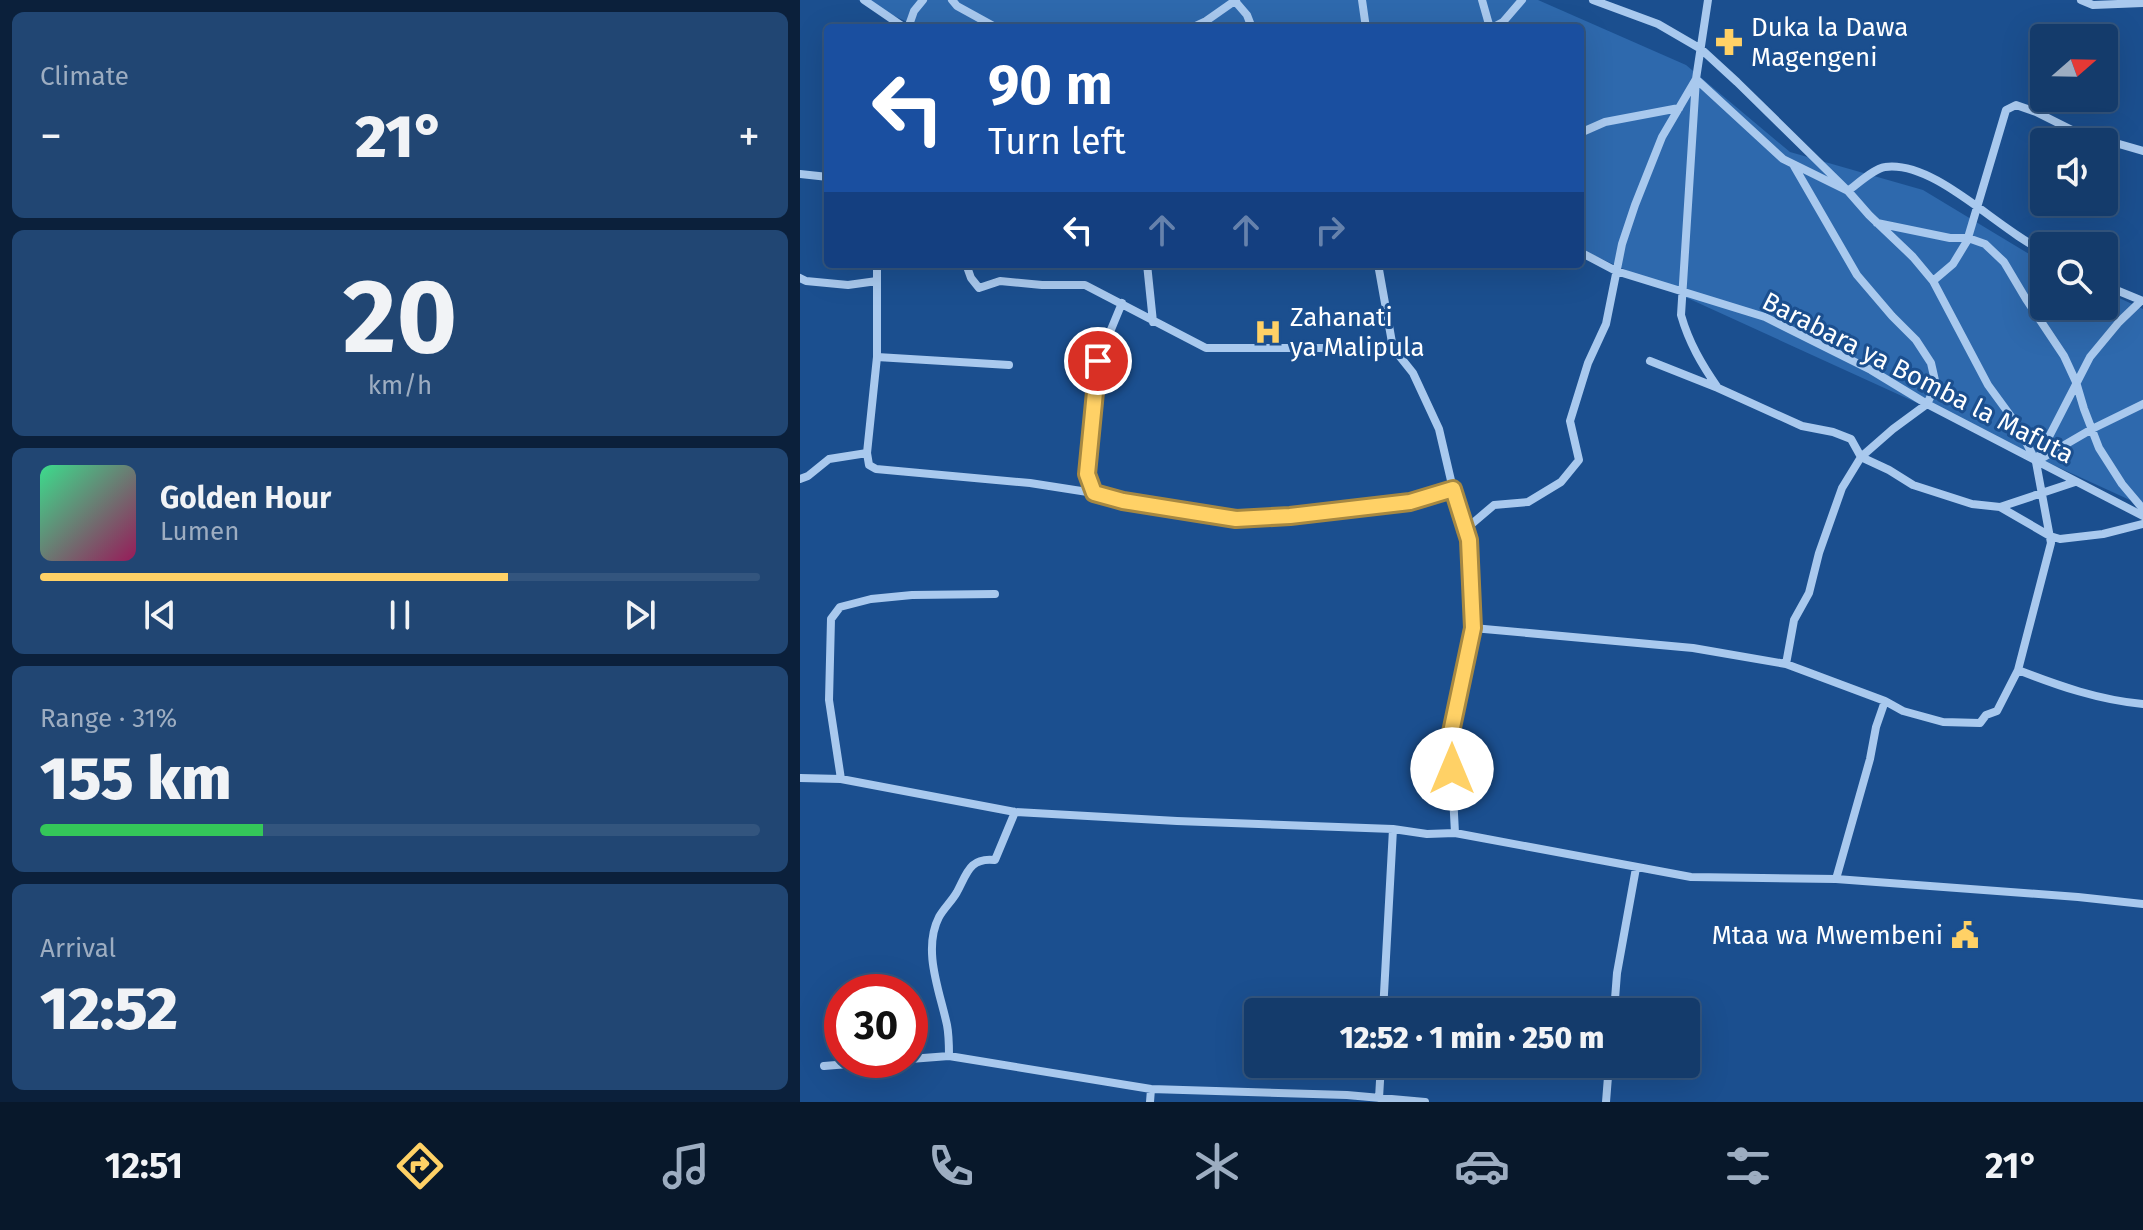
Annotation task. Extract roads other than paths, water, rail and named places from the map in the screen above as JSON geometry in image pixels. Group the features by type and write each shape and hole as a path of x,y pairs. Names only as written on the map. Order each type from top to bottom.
{"street":[{"path":"864,0 901,24"},
{"path":"909,24 923,0"},
{"path":"952,0 990,24"},
{"path":"1200,24 1235,0 1250,24"},
{"path":"1362,0 1365,24"},
{"path":"1482,0 1490,24"},
{"path":"1499,24 1522,0"},
{"path":"1473,628 1693,648 1786,664 1885,701 1903,711 1943,722 1980,723 1986,715 1997,711 2018,670 2051,543 2036,462 2018,426 1988,385 1933,281 1913,257 1701,49 1658,24 1593,0"},
{"path":"1708,0 1696,79 1681,315 1700,363 1718,388"},
{"path":"2081,0 2093,5 2143,3"},
{"path":"1467,528 1494,505 1528,502 1561,482 1579,460 1570,421 1588,363 1606,324 1622,244 1653,157 1696,79"},
{"path":"1696,79 1783,159 1848,191"},
{"path":"1933,281 1953,264 1968,238 2006,110 2016,105 2074,131 2143,151"},
{"path":"1584,131 1605,122 1679,108"},
{"path":"1786,664 1794,620 1809,593 1819,553 1842,488 1861,457 1927,404 1936,385 1931,363 1916,340 1857,275 1793,165"},
{"path":"1848,191 1883,167 1916,170 1978,206 2030,244"},
{"path":"800,174 824,177"},
{"path":"1876,223 1950,238 1968,238 1985,244 2004,262 2064,356 2099,448 2122,484 2143,509"},
{"name":"Barabara ya Bomba la Mafuta","path":"1584,254 1616,271 1765,317 1871,370 1927,404 2143,516"},
{"path":"877,268 877,357 867,453 869,465 876,469 1030,483 1236,519 1410,502 1453,489"},
{"path":"967,268 979,288 1000,281 1085,285 1206,348 1393,348"},
{"path":"1147,268 1153,322"},
{"path":"1379,268 1393,348 1413,373 1439,429 1469,540 1473,628 1450,737 1455,833"},
{"path":"800,278 848,285 877,281"},
{"path":"2036,462 2090,357 2119,322 2142,301 2118,291"},
{"path":"1094,493 1087,474 1098,361 1122,303"},
{"path":"877,357 1009,365"},
{"path":"1650,361 1802,426 1851,439 1861,457 1913,485 1972,504 2000,507 2050,536 2060,539 2103,534 2143,524"},
{"path":"2036,462 2143,404"},
{"path":"800,479 829,459 867,453"},
{"path":"2000,507 2075,482"},
{"path":"841,779 829,700 831,619 840,607 871,599 912,595 995,594"},
{"path":"2018,670 2113,701 2143,704"},
{"path":"1836,879 1885,701"},
{"path":"800,778 841,779 1015,812 1455,833 1691,877 1836,879 2143,904"},
{"path":"949,1056 948,1029 934,972 935,929 938,918 955,896 968,869 983,859 995,860 1015,812"},
{"path":"1384,998 1393,829"},
{"path":"1615,998 1636,868"},
{"path":"928,1058 949,1056 1151,1089 1425,1102"},
{"path":"1379,1098 1380,1078"},
{"path":"1606,1102 1608,1078"},
{"path":"1150,1102 1151,1089"}],"place":[{"name":"Duka la Dawa Magengeni","path":"1729,42"},
{"name":"Zahanati ya Malipula","path":"1268,332"},
{"name":"Mtaa wa Mwembeni","path":"1965,935"}]}
